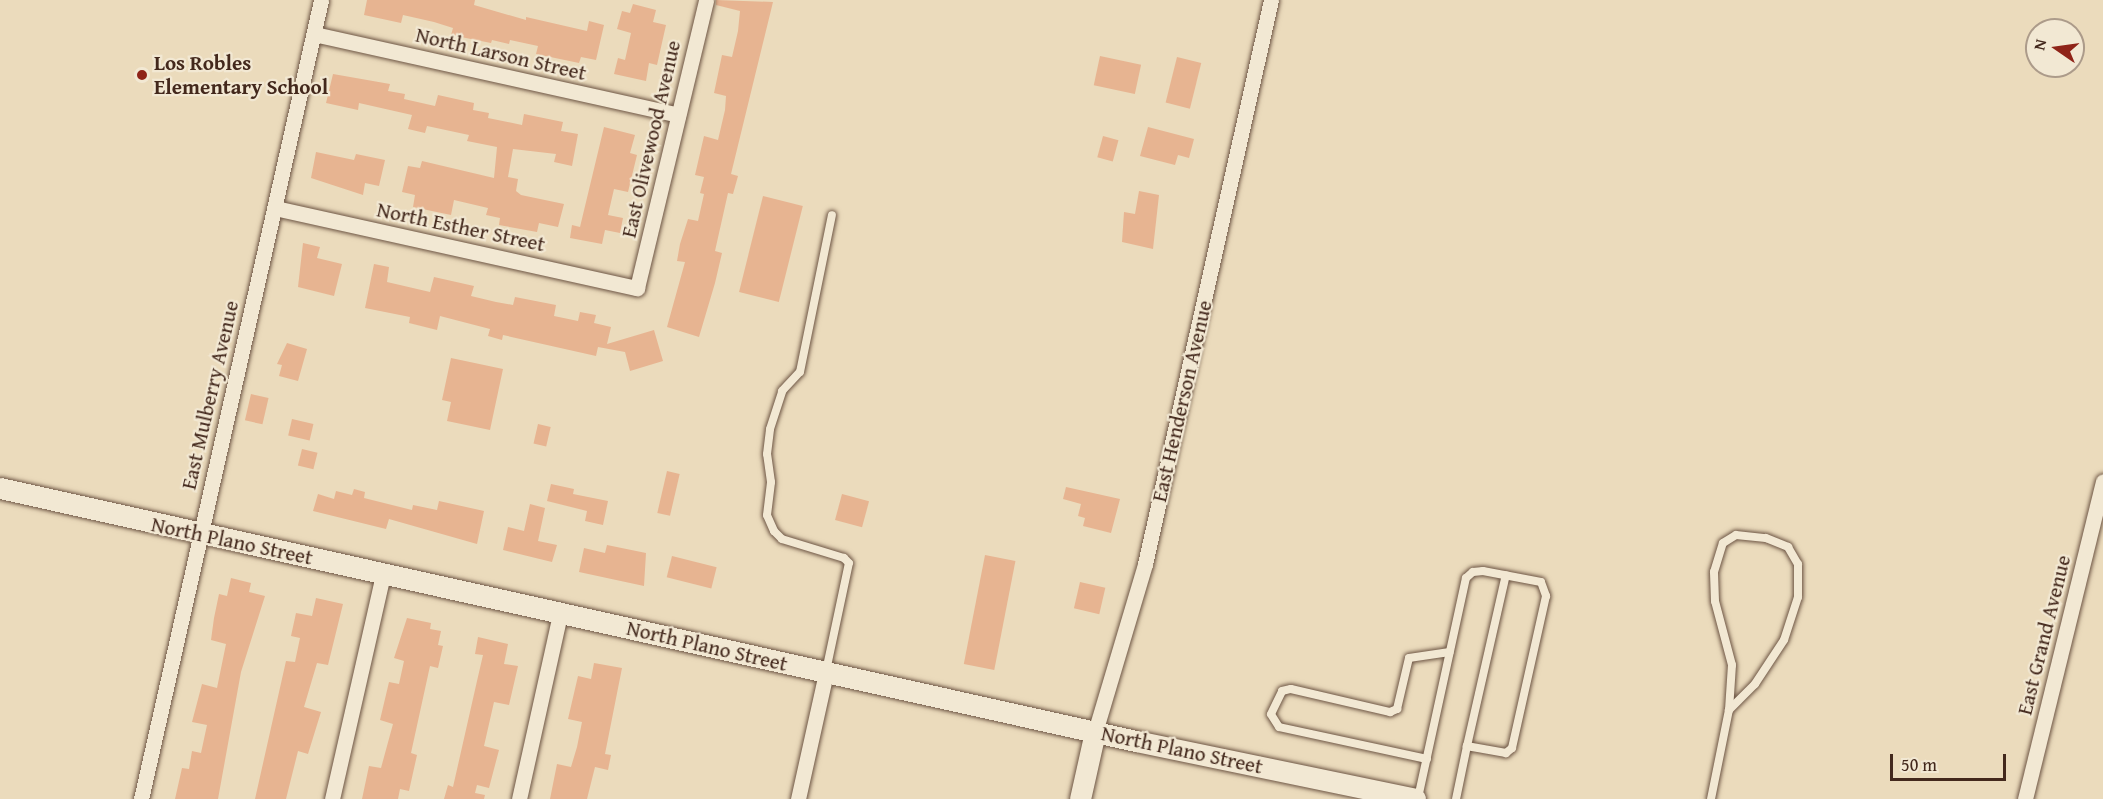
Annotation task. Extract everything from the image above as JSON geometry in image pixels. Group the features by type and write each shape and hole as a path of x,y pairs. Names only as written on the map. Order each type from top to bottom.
{"street":[{"name":"East Mulberry Avenue","path":"141,799 321,0"},
{"name":"East Olivewood Avenue","path":"638,288 706,0"},
{"name":"East Henderson Avenue","path":"1080,799 1095,732 1145,564 1271,0"},
{"name":"North Larson Street","path":"314,34 678,115"},
{"name":"North Esther Street","path":"274,208 638,288"},
{"name":"East Grand Avenue","path":"2025,799 2103,481"},
{"name":"North Plano Street","path":"0,488 201,535 826,673 1416,799"},
{"path":"332,799 383,574"},
{"path":"519,799 560,614"},
{"path":"798,799 826,673"}],"lane":[{"path":"826,673 849,563 844,558 782,539 774,531 767,515 771,482 767,454 770,429 782,391 800,372 832,215"},
{"path":"1712,799 1729,710 1732,665 1715,601 1714,572 1723,543 1736,535 1766,538 1788,547 1798,564 1798,597 1784,640 1755,684 1729,710"},
{"path":"1416,799 1427,759 1466,578 1473,572 1483,571 1541,582 1546,596 1512,748 1506,753 1467,746"},
{"path":"1456,799 1506,575"},
{"path":"1427,759 1279,727 1271,714 1282,691 1291,689 1390,712 1397,709 1409,658 1450,652"}],"building":[{"path":"367,0 475,0 474,5 526,20 526,17 587,31 589,21 604,25 596,60 581,57 579,63 536,54 538,46 510,40 509,44 492,40 491,43 451,35 453,28 403,15 401,23 364,15"},
{"path":"716,0 773,2 731,174 738,176 733,194 728,193 715,251 722,253 699,337 667,327 685,262 677,261 680,244 688,219 698,221 704,194 700,193 704,177 695,175 704,136 718,140 725,110 726,96 714,93 722,55 732,57 738,31 740,11 716,5"},
{"path":"633,4 656,10 653,22 666,25 657,65 649,63 646,81 614,74 618,58 625,60 631,33 617,29 622,11 630,13"},
{"path":"1100,56 1141,65 1135,94 1094,85"},
{"path":"1177,57 1201,63 1190,109 1166,103"},
{"path":"333,74 390,84 388,91 405,94 404,99 435,106 438,95 474,103 473,110 489,113 488,118 522,125 524,114 563,122 561,131 578,134 572,166 554,162 556,154 513,149 508,177 518,179 516,191 521,195 564,204 558,227 539,223 537,232 499,225 500,218 486,215 488,208 454,200 451,215 413,207 415,195 402,192 408,166 420,168 422,161 494,178 497,147 467,141 469,135 427,126 425,133 408,129 412,115 359,103 358,110 326,103"},
{"path":"604,127 635,135 630,153 637,155 628,192 614,189 608,215 623,218 620,233 605,230 602,244 570,238 572,225 580,227"},
{"path":"1148,127 1194,139 1189,158 1178,155 1175,165 1140,156"},
{"path":"1103,136 1118,140 1113,161 1097,157"},
{"path":"316,152 354,160 356,154 385,160 379,186 365,183 363,195 311,178"},
{"path":"1139,191 1159,195 1153,249 1122,242 1124,212 1135,214"},
{"path":"763,196 803,206 779,302 739,292"},
{"path":"303,243 320,247 317,258 342,264 334,296 298,287"},
{"path":"374,264 389,267 387,282 430,292 434,277 474,286 471,296 496,302 513,305 515,297 556,305 554,316 578,321 580,312 596,315 594,323 611,327 607,344 654,330 663,361 630,371 625,352 598,347 596,356 503,335 502,340 488,336 490,329 440,316 437,330 409,323 410,317 365,308"},
{"path":"287,343 307,349 298,381 279,376 282,365 277,364"},
{"path":"451,358 503,369 490,430 447,421 451,402 442,400"},
{"path":"251,394 269,398 262,424 245,420"},
{"path":"292,419 313,424 310,441 288,436"},
{"path":"538,424 551,427 546,446 534,443"},
{"path":"302,449 318,453 313,469 298,465"},
{"path":"667,471 680,474 670,516 657,513"},
{"path":"551,484 574,489 573,494 608,501 603,525 585,521 587,511 547,501"},
{"path":"1066,487 1120,499 1111,533 1083,526 1085,518 1078,516 1081,504 1063,499"},
{"path":"354,489 365,492 364,498 412,510 413,505 437,510 439,501 484,511 477,544 389,519 386,529 313,511 318,494 334,499 336,491 352,495"},
{"path":"842,494 869,501 862,527 835,520"},
{"path":"530,504 545,508 538,541 557,545 552,562 503,550 508,527 524,531"},
{"path":"607,545 646,553 644,586 579,572 584,548 605,553"},
{"path":"985,555 1015,561 994,670 964,664"},
{"path":"672,556 717,567 711,588 667,577"},
{"path":"231,578 251,583 249,592 265,596 241,672 218,799 175,799 182,768 189,769 192,751 201,753 207,725 192,722 202,684 217,688 226,644 211,640 219,594 227,596"},
{"path":"1080,582 1105,588 1099,614 1074,608"},
{"path":"316,598 343,604 328,665 317,663 304,707 321,712 308,754 298,751 286,799 255,799 286,661 295,662 300,638 291,636 296,613 312,616"},
{"path":"407,618 431,623 430,629 441,631 438,645 443,646 438,668 430,666 411,753 417,755 409,791 400,789 398,799 362,799 369,766 381,768 393,724 380,720 389,682 399,684 404,661 394,658"},
{"path":"478,637 508,644 504,664 518,666 509,705 494,702 484,746 499,750 489,788 477,785 475,793 485,795 484,799 444,799 448,785 453,787 483,655 475,654"},
{"path":"594,663 622,668 605,754 611,755 608,770 595,767 587,799 550,799 557,764 571,767 577,747 582,722 568,719 578,676 591,679"}],"place":[{"name":"Los Robles Elementary School","path":"142,75"}]}
